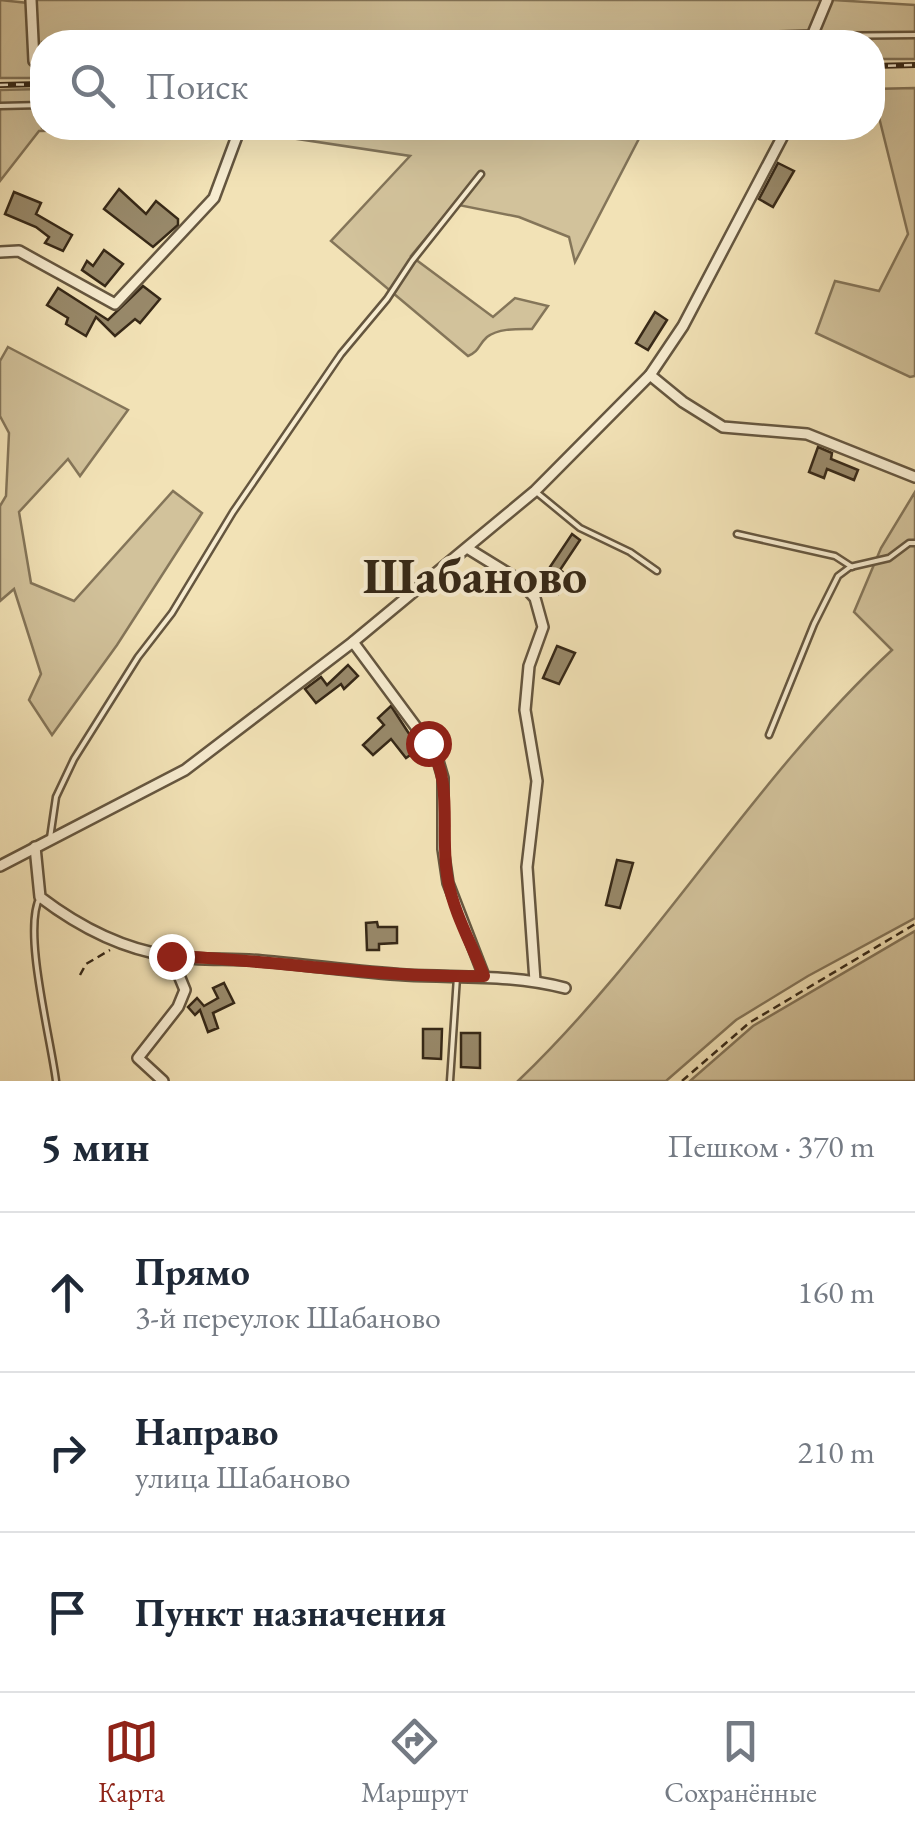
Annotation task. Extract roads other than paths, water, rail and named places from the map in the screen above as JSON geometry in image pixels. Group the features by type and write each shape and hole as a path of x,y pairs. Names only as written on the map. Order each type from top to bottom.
{"street":[{"path":"31,0 32,30"},
{"path":"814,30 826,0"},
{"path":"0,252 20,252 115,304 214,198 236,140"},
{"path":"0,866 184,770 353,642 535,491 650,374 683,326 781,140"},
{"path":"650,374 683,402 723,427 807,434 915,476"},
{"path":"467,548 519,580 536,598 543,627 529,666 524,710 537,781 528,866 535,980"},
{"path":"353,642 436,754 442,778 448,883 484,976"},
{"path":"35,847 40,897 62,914 119,944 171,956 248,959 403,975 535,980 565,988"},
{"path":"164,1081 138,1058 178,1007 185,990 171,956"}],"lane":[{"path":"885,35 915,35"},
{"path":"0,106 30,105"},
{"path":"49,842 56,797 74,759 138,657 172,614 224,526 341,354 481,174"},
{"path":"535,491 580,528 630,552 657,571"},
{"path":"737,534 835,556 852,567"},
{"path":"768,735 838,576 852,567 889,558 915,542"},
{"path":"40,897 35,907 35,954 56,1081"},
{"path":"450,1081 457,976"}],"railway":[{"path":"885,66 915,65"},
{"path":"0,85 30,84"}],"district":[{"name":"Шабаново","path":"475,575"}]}
